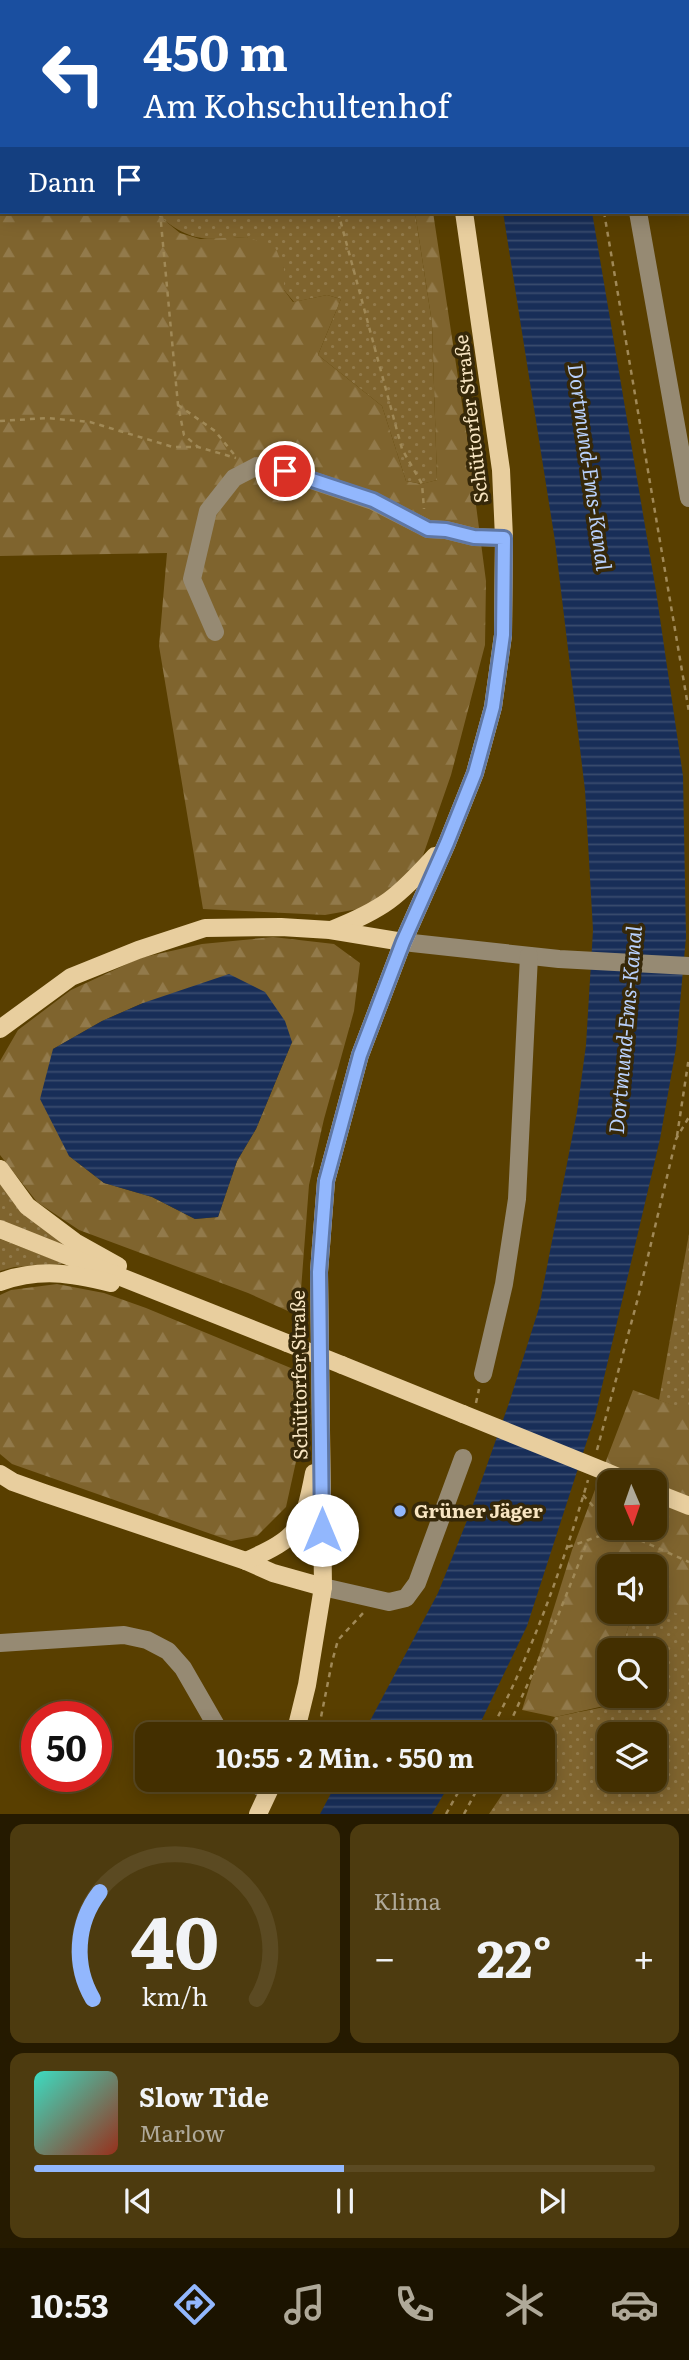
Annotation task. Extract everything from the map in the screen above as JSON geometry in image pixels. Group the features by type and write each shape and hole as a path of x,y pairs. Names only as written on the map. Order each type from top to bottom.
{"main road":[{"name":"Schüttorfer Straße","path":"299,1722 323,1587 319,1272 326,1181 360,1055 403,942 475,773 493,707 503,635 504,538 501,470 464,214"},
{"path":"330,930 370,914 392,900 447,843"},
{"path":"0,1042 6,1024 71,977 138,950 205,928 281,927 330,930 403,942"},
{"path":"0,1169 27,1206 75,1242 182,1301"},
{"path":"0,1229 604,1470"},
{"path":"0,1282 19,1275 70,1273 182,1301"},
{"path":"246,1561 289,1539 301,1525 307,1508 322,1432"},
{"path":"0,1474 13,1482 44,1493 246,1561 273,1573 323,1587"},
{"path":"667,1497 689,1506"},
{"path":"258,1814 268,1792"}],"street":[{"path":"638,214 689,498"},
{"path":"215,632 192,579 208,511 234,478 257,466 285,471 373,500 428,529 474,537 504,538"},
{"path":"403,942 559,959 689,966"},
{"path":"483,1374 504,1284 517,1199 529,956"},
{"path":"323,1587 389,1602 406,1598 417,1583 463,1458"},
{"path":"0,1643 124,1635 147,1640 168,1651 183,1668 213,1722"}],"path":[{"path":"160,214 178,405 184,435 198,447"},
{"path":"339,214 402,449 422,484 428,529"},
{"path":"604,214 689,712"},
{"path":"0,421 47,418 90,422 173,447 198,447 238,458 215,431 178,405"},
{"path":"495,1722 540,1625 583,1495 596,1466 676,1139 689,1057"},
{"path":"676,1139 689,1117"},
{"path":"583,1495 597,1511"},
{"path":"568,1547 597,1536"},
{"path":"510,1722 554,1626 588,1540"},
{"path":"639,1540 689,1562"},
{"path":"320,1722 338,1640 376,1600"},
{"path":"446,1814 458,1792"},
{"path":"464,1814 476,1792"}],"green space":[{"path":"0,214 163,214 164,220 180,233 200,239 247,237 275,247 284,268 284,290 293,302 327,295 341,299 318,355 382,406 406,481 421,484 437,480 432,323 415,214 433,214 486,581 485,645 451,775 419,867 405,881 364,908 325,915 203,909 159,646 167,553 0,556"},
{"path":"163,214 415,214 432,323 437,480 422,484 406,481 382,406 318,355 341,299 327,295 294,302 284,290 284,268 247,237 203,238 185,233 164,220"},
{"path":"273,937 334,944 360,963 354,1011 309,1185 299,1316 248,1293 79,1230 37,1202 0,1155 0,1061 18,1030 71,990 140,958 202,944","holes":["143,1003 292,1042 256,1129 237,1161 218,1217 195,1219 152,1197 104,1183 69,1156 53,1049 102,1021"]},
{"path":"0,1171 75,1243 181,1301 0,1229"},
{"path":"689,1234 689,1412 659,1400"},
{"path":"0,1239 65,1264 14,1267 0,1271"},
{"path":"57,1284 104,1293 146,1308 298,1371 297,1457 286,1507 257,1536 231,1541 12,1464 0,1454 0,1295 11,1290"},
{"path":"633,1390 689,1411 689,1618 667,1610 667,1554 597,1554 597,1624 629,1624 625,1638 597,1638 597,1708 555,1717 522,1710 572,1550 597,1484 597,1540 667,1540 667,1470 602,1470"},
{"path":"667,1609 689,1617 689,1814 489,1814 504,1792 555,1792 555,1722 552,1722 555,1717 599,1708 667,1708 667,1638 625,1638 629,1624 667,1624"}],"water":[{"name":"Dortmund-Ems-Kanal","path":"503,214 592,214 656,591 683,776 686,937 676,1048 660,1139 595,1416 527,1626 481,1722 369,1722 438,1593 509,1403 539,1308 577,1112 586,1045 593,930 585,790 555,541"},
{"path":"229,974 265,992 285,1021 292,1042 256,1129 237,1161 218,1217 195,1219 152,1197 104,1183 69,1156 40,1099 53,1049 102,1021 143,1003"},
{"path":"332,1792 445,1792 432,1814 320,1814"}],"place":[{"name":"Grüner Jäger","path":"400,1511"}],"route":[{"path":"285,471 373,500 428,529 474,537 504,538 503,635 493,707 475,773 403,942 360,1055 326,1181 319,1272 322,1530"}]}
